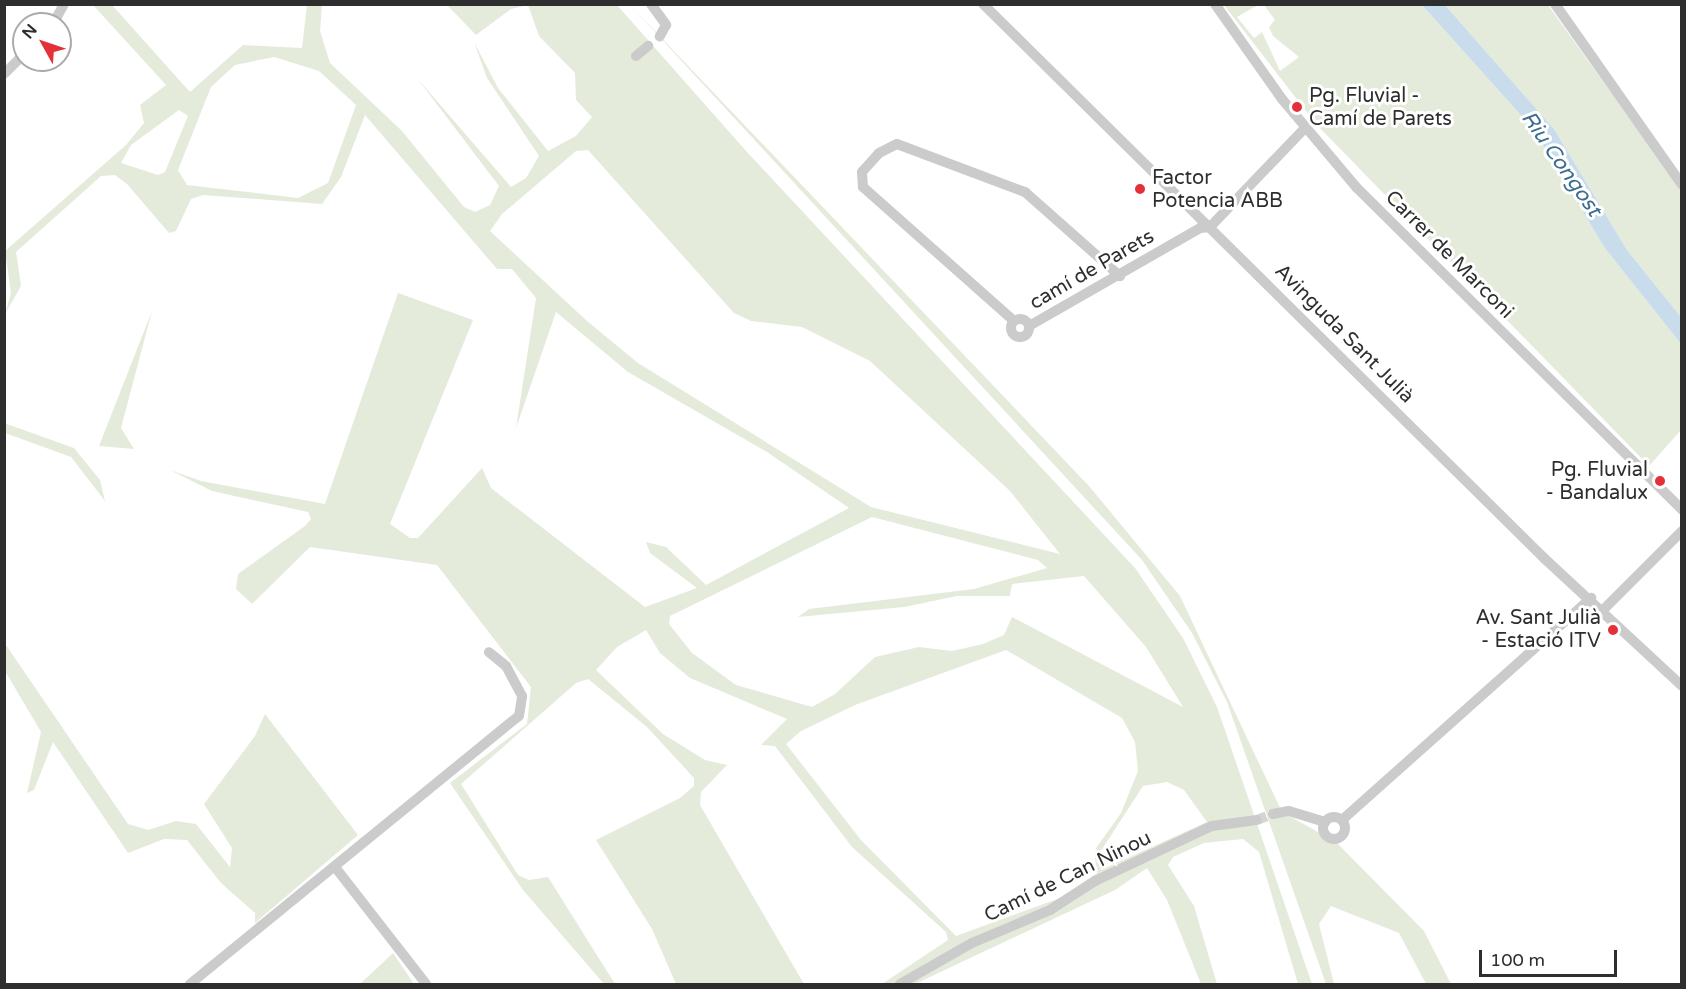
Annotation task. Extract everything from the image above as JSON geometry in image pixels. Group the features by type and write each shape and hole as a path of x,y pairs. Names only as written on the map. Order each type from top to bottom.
{"street":[{"path":"651,4 666,25 660,36"},
{"name":"Avinguda Sant Julià","path":"983,4 1682,686"},
{"name":"Carrer de Marconi","path":"1215,4 1305,129 1387,219 1682,510"},
{"path":"1555,4 1682,185"},
{"path":"636,56 648,46"},
{"name":"camí de Parets","path":"1029,326 1210,227 1305,129"},
{"path":"1014,321 863,187 862,172 879,153 897,144 1025,192 1120,276"},
{"path":"1023,319 1029,326 1026,335 1017,337 1011,329 1014,321 1023,319"},
{"path":"1604,609 1682,531"},
{"path":"1274,814 1289,812 1325,822 1342,820 1591,598"},
{"path":"190,984 519,716 522,696 506,666 489,652"},
{"name":"Camí de Can Ninou","path":"900,984 972,943 1050,910 1095,881 1212,826 1257,820"},
{"path":"1325,822 1324,832 1335,839 1344,834 1342,820"},
{"path":"335,867 426,984"}],"green space":[{"path":"93,5 112,5 190,92 243,45 302,48 307,5 322,5 320,31 330,63 402,131 464,207 475,212 490,205 499,186 417,78 511,187 526,178 539,156 487,78 474,42 498,88 548,151 576,136 592,117 576,100 575,73 539,36 528,5 617,5 747,152 1135,568 1183,638 1217,707 1312,984 1298,984 1259,852 1243,839 1204,843 1173,857 1168,865 1194,906 1217,984 1201,984 1167,900 1147,868 1115,890 915,984 882,984 948,940 946,932 852,847 775,746 761,745 787,719 690,678 660,653 646,630 617,647 596,670 663,734 705,760 727,765 701,792 700,805 804,984 676,984 652,929 596,840 680,798 694,786 694,778 647,727 588,679 576,683 461,784 518,875 529,880 548,877 615,984 604,984 523,890 450,783 527,724 531,687 437,565 310,547 252,604 236,589 238,574 305,526 311,519 308,512 212,491 170,470 201,481 325,504 398,293 473,320 390,524 410,538 418,538 482,468 491,488 645,607 697,588 650,553 646,542 666,547 706,585 849,508 767,452 628,372 556,312 516,428 536,298 512,269 497,269 365,115 341,177 322,204 203,195 191,199 176,231 169,233 127,184 115,175 101,176 16,252 21,286 5,314 11,293 5,251 126,145 144,123 140,105 166,85","holes":["274,57 319,71 356,105 328,183 298,198 187,185 178,170 211,87 235,65","179,110 188,116 165,172 158,175 121,163 131,145","588,150 734,313 751,321 802,327 870,361 1010,491 1060,554 871,507 638,363 587,321 490,231 502,214 576,151","872,517 1038,560 1047,568 974,589 809,609 798,617 904,607 957,596 1010,596 1012,584 1084,576 1146,647 1183,707 1012,617 1004,635 983,644 952,651 919,647 875,657 835,694 812,707 736,685 692,653 669,624 670,616","1006,650 1122,718 1135,742 1138,771 1121,813 1094,851 1097,873 1060,898 956,936 861,840 786,744 801,731 855,705","1167,782 1184,790 1207,822 1101,870 1099,854 1143,786"]},
{"path":"447,5 528,5 511,9 476,35"},
{"path":"630,5 1089,486 1180,596 1282,812 1336,842 1424,931 1451,984 1426,984 1399,933 1331,906 1319,924 1334,984 1326,984 1227,702 1192,633 1142,560"},
{"path":"1224,5 1258,5 1237,17 1254,38 1262,32 1280,71 1299,57 1273,36 1269,27 1275,20 1264,5 1422,5 1534,130 1604,247 1681,344 1681,430 1649,466 1316,124"},
{"path":"1445,5 1548,5 1681,190 1681,317 1627,250 1554,129"},
{"path":"152,311 121,428 134,449 99,446"},
{"path":"4,423 74,448 100,480 105,501 71,457 5,433"},
{"path":"4,642 128,824 148,830 176,821 196,824 230,867 232,848 204,804 255,736 265,714 358,835 255,923 255,913 221,883 187,840 164,839 128,853 53,742 34,790 27,793 41,732 5,671"},
{"path":"393,953 414,984 360,984"}],"water":[{"name":"Riu Congost","path":"1422,5 1445,5 1554,129 1627,250 1681,317 1681,344 1604,247 1534,130"}],"tunnel":[{"path":"1257,820 1273,814"}],"place":[{"name":"Pg. Fluvial - Camí de Parets","path":"1297,107"},
{"name":"Factor Potencia ABB","path":"1140,189"},
{"name":"Pg. Fluvial - Bandalux","path":"1660,481"},
{"name":"Av. Sant Julià - Estació ITV","path":"1613,630"}]}
